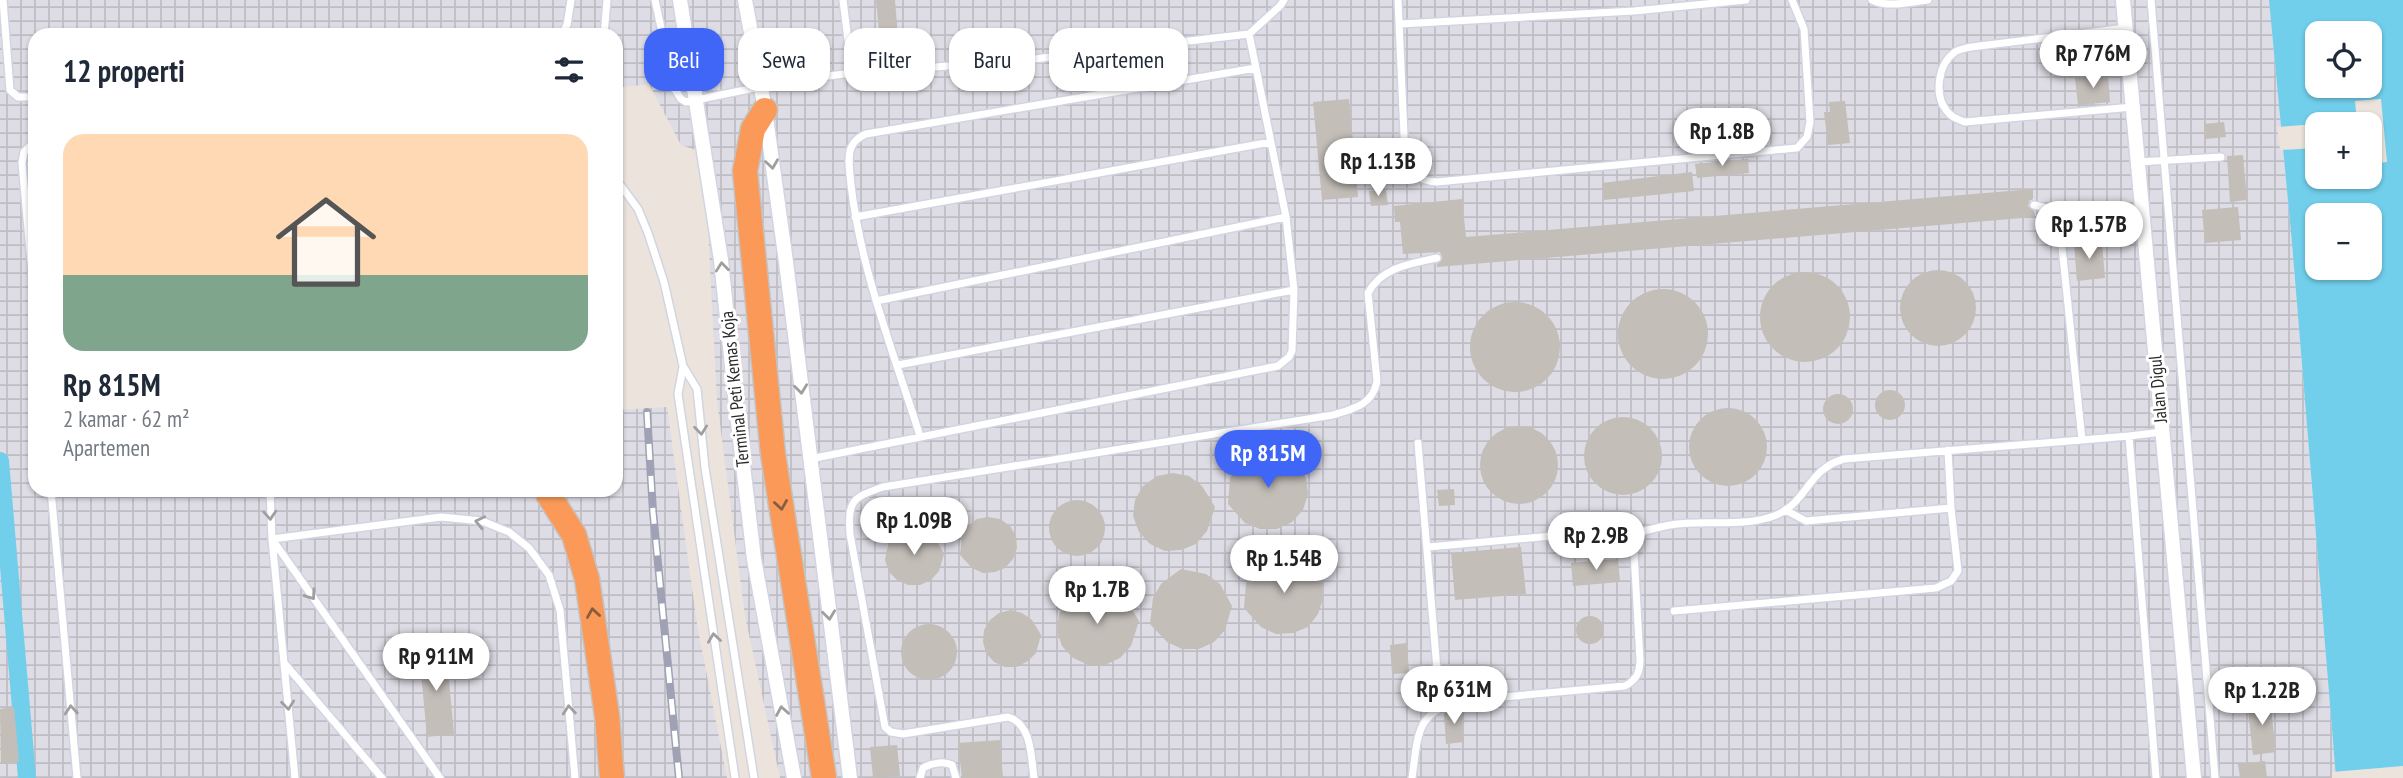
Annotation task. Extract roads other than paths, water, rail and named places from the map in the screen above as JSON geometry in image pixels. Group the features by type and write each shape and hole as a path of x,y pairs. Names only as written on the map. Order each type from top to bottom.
{"highway":[{"path":"765,110 752,129 745,171 773,454 824,778"},
{"path":"548,497 574,535 587,579 607,716 612,778"}],"street":[{"name":"Terminal Peti Kemas Koja","path":"680,0 721,260 754,559 794,778"},
{"path":"745,0 750,28"},
{"name":"Jalan Digul","path":"2123,0 2194,778"},
{"path":"762,91 850,778"}],"lane":[{"path":"3,0 10,90 18,97 28,97"},
{"path":"565,28 570,0"},
{"path":"605,28 607,0"},
{"path":"655,0 674,88 681,99 686,102 738,91"},
{"path":"843,0 846,28"},
{"path":"935,67 1017,61 1249,34 1284,0"},
{"path":"1398,0 1405,158 1409,169 1426,182 1456,182 1797,148 1807,137 1810,122 1804,29 1792,0"},
{"path":"1401,24 1634,11 1746,0"},
{"path":"1872,0 1894,4 1928,0"},
{"path":"2151,0 2215,778"},
{"path":"2126,28 1956,51 1946,61 1940,76 1941,97 1945,109 1953,118 1965,122 2133,107"},
{"path":"809,458 1278,366 1289,358 1292,351 1294,290 1286,217 1249,34"},
{"path":"920,436 876,301 855,218 849,150 858,138 866,134 1256,68"},
{"path":"855,218 1271,142"},
{"path":"28,148 24,152 22,163 28,229"},
{"path":"2138,162 2221,157"},
{"path":"623,189 638,209 648,233 664,282 683,366 697,389 705,468 754,778"},
{"path":"2034,205 2050,209 2060,228 2082,440"},
{"path":"876,301 1286,217"},
{"path":"1034,778 1029,743 1024,729 1016,719 1007,716 903,734 895,734 885,727 850,534 851,503 859,495 883,487 1333,415 1356,408 1368,401 1375,391 1377,381 1368,293 1374,282 1384,274 1403,265 1437,258"},
{"path":"898,365 1294,290"},
{"path":"683,366 678,394 735,778"},
{"path":"1428,547 1575,534 1633,534 1671,525 1761,519 1785,510 1802,494 1813,477 1832,462 1868,456 2162,432"},
{"path":"2129,436 2157,778"},
{"path":"1418,443 1440,706"},
{"path":"1674,611 1936,588 1951,581 1958,571 1948,450"},
{"path":"52,497 77,778"},
{"path":"270,497 295,778"},
{"path":"1785,510 1807,521 1951,508"},
{"path":"272,540 441,517 482,521 509,533 529,548 549,575 561,610 575,778"},
{"path":"1412,778 1417,736 1425,719 1440,706 1458,701 1625,686 1632,682 1640,669 1633,534"},
{"path":"272,540 440,778"},
{"path":"718,659 733,657"},
{"path":"284,663 382,778"},
{"path":"920,778 923,768 947,763 952,765 956,778"}],"water":[{"path":"2269,0 2403,0 2403,778 2336,778"}],"waterway":[{"path":"0,461 27,778"}],"railway":[{"path":"647,412 653,512 679,778"}]}
